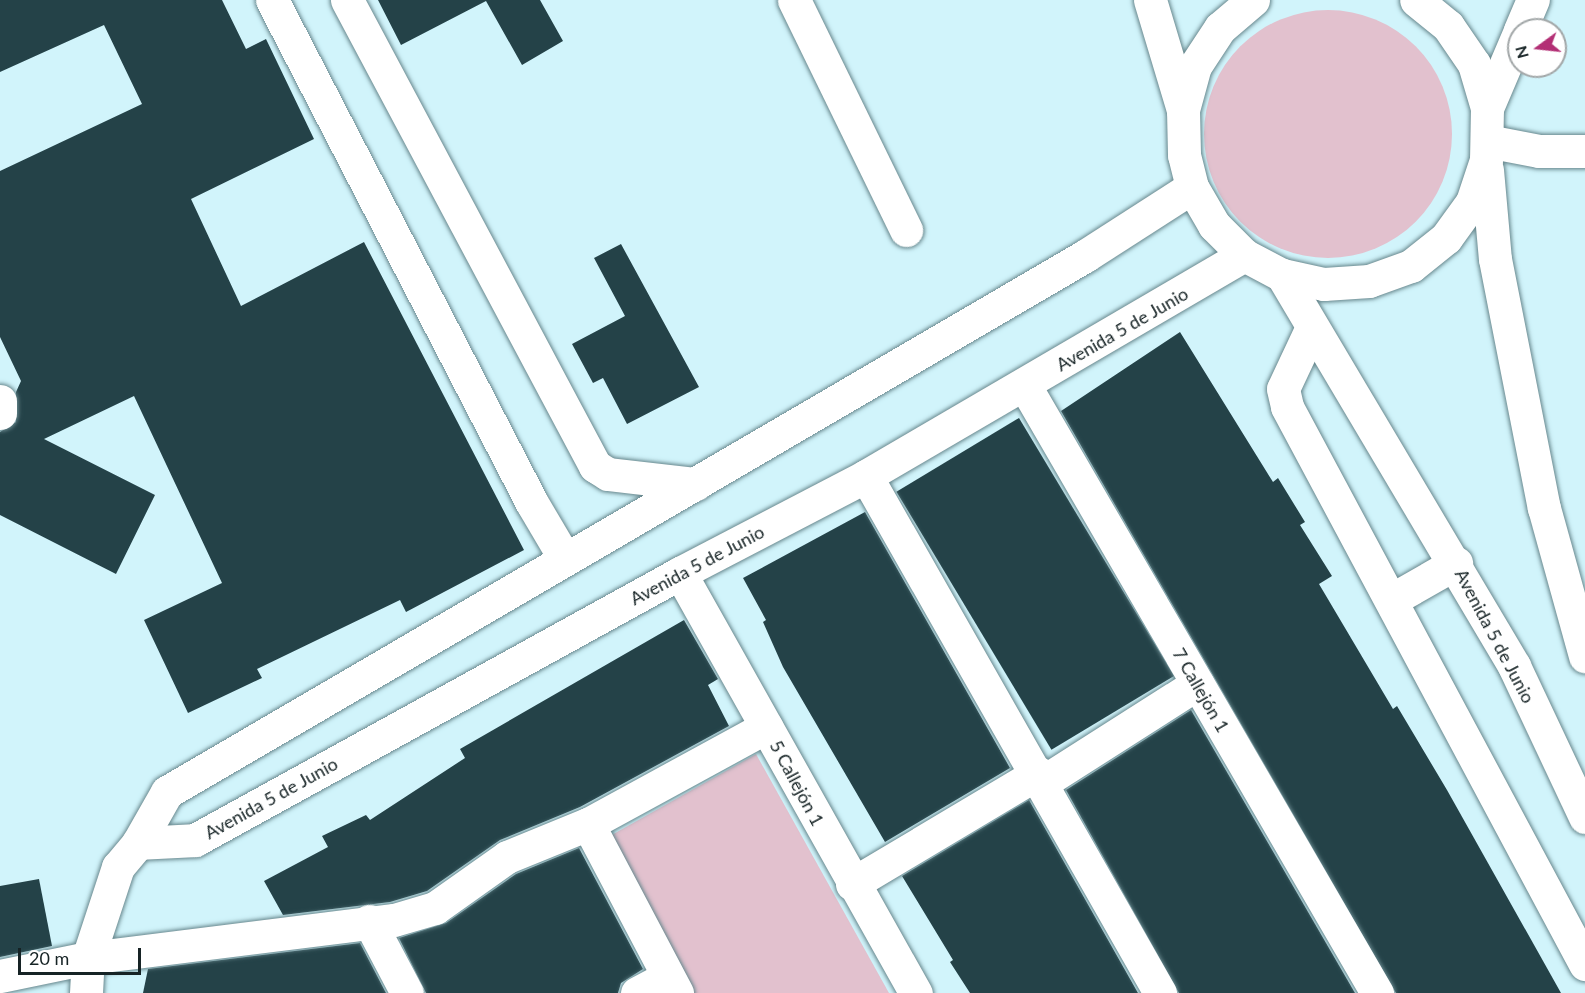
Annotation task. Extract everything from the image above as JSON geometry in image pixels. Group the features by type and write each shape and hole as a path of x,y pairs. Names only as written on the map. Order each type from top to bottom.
{"street":[{"path":"272,0 532,503 565,559"},
{"path":"347,0 595,466 608,474 695,484"},
{"path":"794,0 906,230"},
{"path":"1150,0 1183,110 1184,155 1192,188 1214,225 1245,255 1282,275 1336,284 1369,281 1411,266 1446,238 1472,202 1487,151"},
{"path":"1183,110 1195,66 1220,28 1252,0"},
{"path":"1416,0 1448,26 1474,64 1487,108 1487,151 1495,260 1539,485 1585,656"},
{"path":"1525,18 1533,0"},
{"path":"1487,108 1507,61"},
{"path":"1487,151 1585,151"},
{"path":"86,993 88,958 118,867 138,843 167,792 1085,256 1192,188"},
{"name":"Avenida 5 de Junio","path":"138,843 195,840 680,573 866,476 1025,386 1245,255"},
{"name":"Avenida 5 de Junio","path":"1282,275 1456,563 1514,666 1585,817"},
{"path":"1312,327 1283,389 1287,407 1585,964"},
{"name":"7 Callejón 1","path":"1025,386 1377,993"},
{"path":"0,401 0,413"},
{"path":"866,476 1041,778 1160,993"},
{"path":"1391,600 1456,563"},
{"name":"5 Callejón 1","path":"680,573 852,884 916,993"},
{"path":"852,884 1041,778 1197,684"},
{"path":"0,976 88,958 369,921 394,920 435,908 507,857 588,824 766,727"},
{"path":"588,824 672,985 637,993"},
{"path":"369,921 407,993"}],"shaded area":[{"path":"1328,10 1364,16 1386,25 1406,38 1424,56 1437,76 1446,98 1452,134 1446,170 1437,192 1424,212 1406,230 1386,243 1364,252 1328,258 1292,252 1270,243 1250,230 1232,212 1219,192 1210,170 1204,134 1210,98 1219,76 1232,56 1250,38 1270,25 1292,16"},
{"path":"756,754 889,993 686,993 601,841"}],"building":[{"path":"0,0 222,0 246,49 266,39 314,139 191,199 241,306 364,242 524,550 406,612 400,600 257,669 262,678 188,713 144,620 222,583 134,396 44,439 155,495 116,574 0,515 0,432 16,422 16,392 21,381 0,337 0,171 142,104 104,25 0,72"},
{"path":"378,0 540,0 563,41 522,65 486,1 401,45"},
{"path":"621,244 699,387 627,424 603,378 593,383 572,344 625,316 594,258"},
{"path":"1180,332 1273,482 1278,478 1305,522 1300,525 1332,576 1319,584 1393,709 1397,706 1447,790 1561,993 1396,993 1061,411"},
{"path":"1019,418 1174,676 1051,750 896,492"},
{"path":"865,512 1010,768 885,842 783,667 763,622 766,620 743,578"},
{"path":"684,620 718,679 708,685 729,726 580,807 500,840 427,891 390,902 283,915 264,881 328,847 322,836 366,815 370,820 465,758 460,749"},
{"path":"1191,710 1355,993 1179,993 1066,790"},
{"path":"1029,800 1138,993 970,993 950,962 953,960 902,876"},
{"path":"579,848 643,969 621,983 618,993 426,993 399,938 446,923 516,874"},
{"path":"39,879 52,946 0,957 0,886"},
{"path":"360,943 386,993 143,993 148,969"}]}
